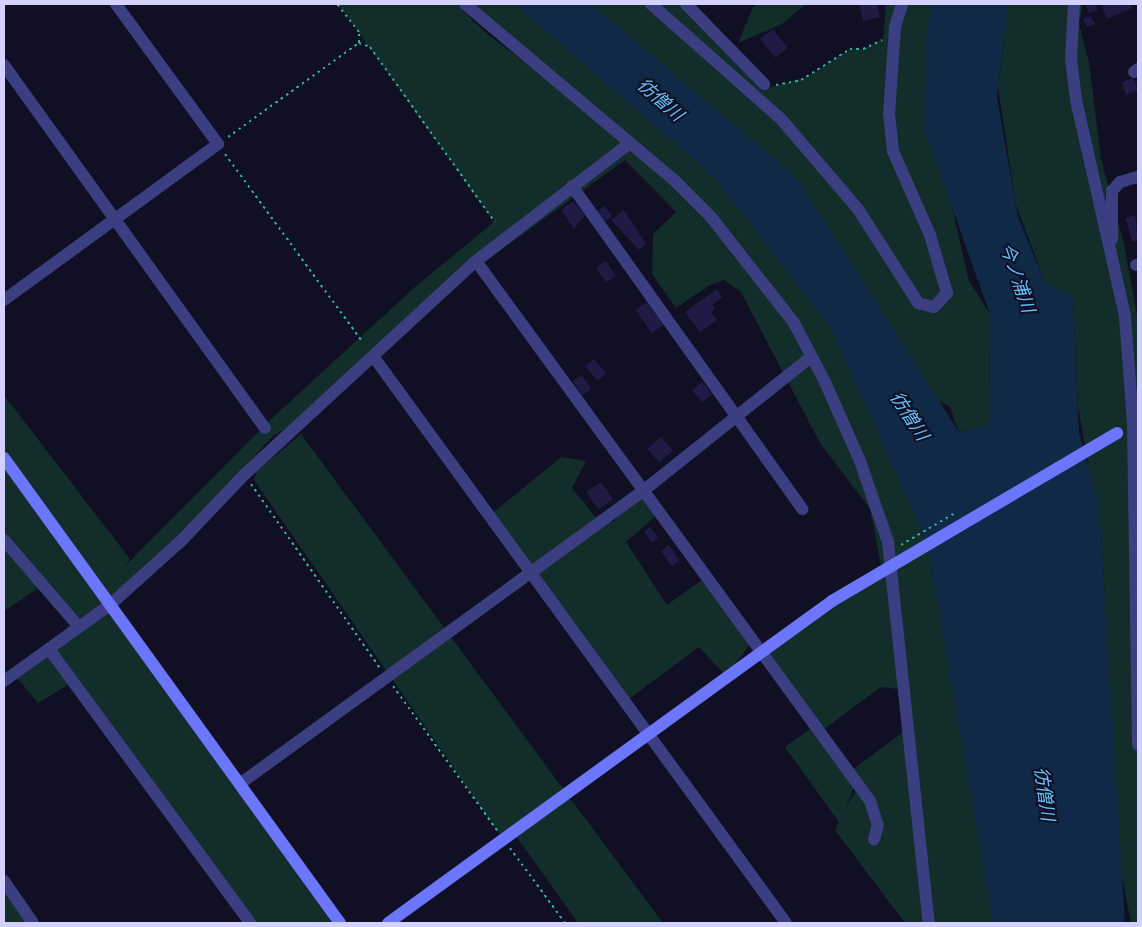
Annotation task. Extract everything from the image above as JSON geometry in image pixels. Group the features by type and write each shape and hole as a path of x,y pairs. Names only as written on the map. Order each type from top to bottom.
{"street":[{"path":"4,300 218,144 116,4"},
{"path":"465,4 675,182 738,248 794,324 811,357 860,461 888,542 906,689 929,923"},
{"path":"650,4 781,118 858,209 918,303 934,307 947,294 930,235 894,151 889,115 895,27 902,4"},
{"path":"686,4 764,84"},
{"path":"1074,4 1072,58 1076,100 1110,260 1122,298"},
{"path":"4,65 265,428"},
{"path":"4,681 111,604 182,540 244,475 476,261 630,143"},
{"path":"1138,177 1120,182 1112,191 1114,255 1122,298 1136,422 1138,745"},
{"path":"572,186 735,418 802,508"},
{"path":"476,261 870,801 878,825 874,839"},
{"path":"373,356 786,923"},
{"path":"241,784 643,491 811,357"},
{"path":"388,923 760,652 892,564 1136,422"},
{"path":"4,458 340,923"},
{"path":"4,540 79,627"},
{"path":"49,649 250,923"},
{"path":"4,881 33,923"}],"path":[{"path":"338,4 359,32 359,43"},
{"path":"764,84 801,80 850,49 863,49 883,39 886,30"},
{"path":"359,43 218,144 361,340"},
{"path":"359,43 370,46 494,222"},
{"path":"244,475 387,678 565,923"}],"green space":[{"path":"338,4 456,4 486,33 542,75 459,4 681,4 765,89 809,76 850,49 863,49 883,39 886,4 933,4 925,91 969,281 990,314 989,425 959,432 950,407 941,402 870,415 927,543 995,923 905,923 835,830 839,822 785,747 810,729 854,787 846,808 858,786 849,772 910,727 906,690 881,687 820,732 760,652 882,570 870,509 820,443 741,292 724,280 708,286 676,308 652,274 653,234 676,212 625,160 431,301 304,418 273,436 169,551 111,604 332,923 252,923 73,682 38,703 14,674 79,627 43,585 4,611 4,395 130,559 124,567 270,420 415,287 494,222"},
{"path":"758,4 806,4 782,24 738,43 753,7"},
{"path":"952,4 1083,4 1079,24 1089,62 1101,159 1124,244 1138,321 1138,923 1131,923 1121,872 1101,534 1078,407 1073,298 1045,283 1016,205 998,87 1004,40"},
{"path":"301,434 663,923 578,923 516,836 503,839 254,480 257,471"},
{"path":"561,457 586,461 572,488 600,523 613,522 643,491 655,517 626,542 667,605 706,577 749,646 726,676 699,647 629,699 489,516"},
{"path":"4,881 33,923 4,923"}],"water":[{"path":"514,4 590,4 796,177 959,432 989,425 990,314 924,129 926,42 932,4 1008,4 997,97 1018,217 1045,283 1073,297 1079,433 1099,502 1125,923 993,923 927,543 830,327 714,177"}],"building":[{"path":"859,4 877,4 880,17 863,21"},
{"path":"1095,4 1097,10 1089,13 1086,6"},
{"path":"1101,4 1130,4 1132,8 1107,19"},
{"path":"1091,16 1095,24 1087,27 1083,19"},
{"path":"773,29 788,48 775,58 760,39"},
{"path":"1133,78 1138,90 1126,95 1121,83"},
{"path":"573,201 585,215 574,229 561,210"},
{"path":"604,206 612,216 605,222 597,212"},
{"path":"624,210 646,244 639,250 611,220"},
{"path":"1135,215 1138,240 1132,242 1126,218"},
{"path":"606,261 616,276 606,283 596,268"},
{"path":"717,289 722,297 712,305 715,309 711,312 717,320 700,332 685,312"},
{"path":"647,302 663,325 652,333 636,310"},
{"path":"594,359 606,374 597,381 585,366"},
{"path":"582,375 591,389 582,395 573,381"},
{"path":"702,382 712,394 702,403 692,390"},
{"path":"661,437 673,451 659,462 647,449"},
{"path":"601,482 613,499 598,510 586,492"},
{"path":"650,527 659,538 653,543 644,532"},
{"path":"669,545 680,561 672,566 661,551"}],"water label":[{"name":"彷僧川","path":"660,100"},
{"name":"今ノ浦川","path":"1017,278"},
{"name":"彷僧川","path":"909,416"},
{"name":"彷僧川","path":"1044,794"}]}
